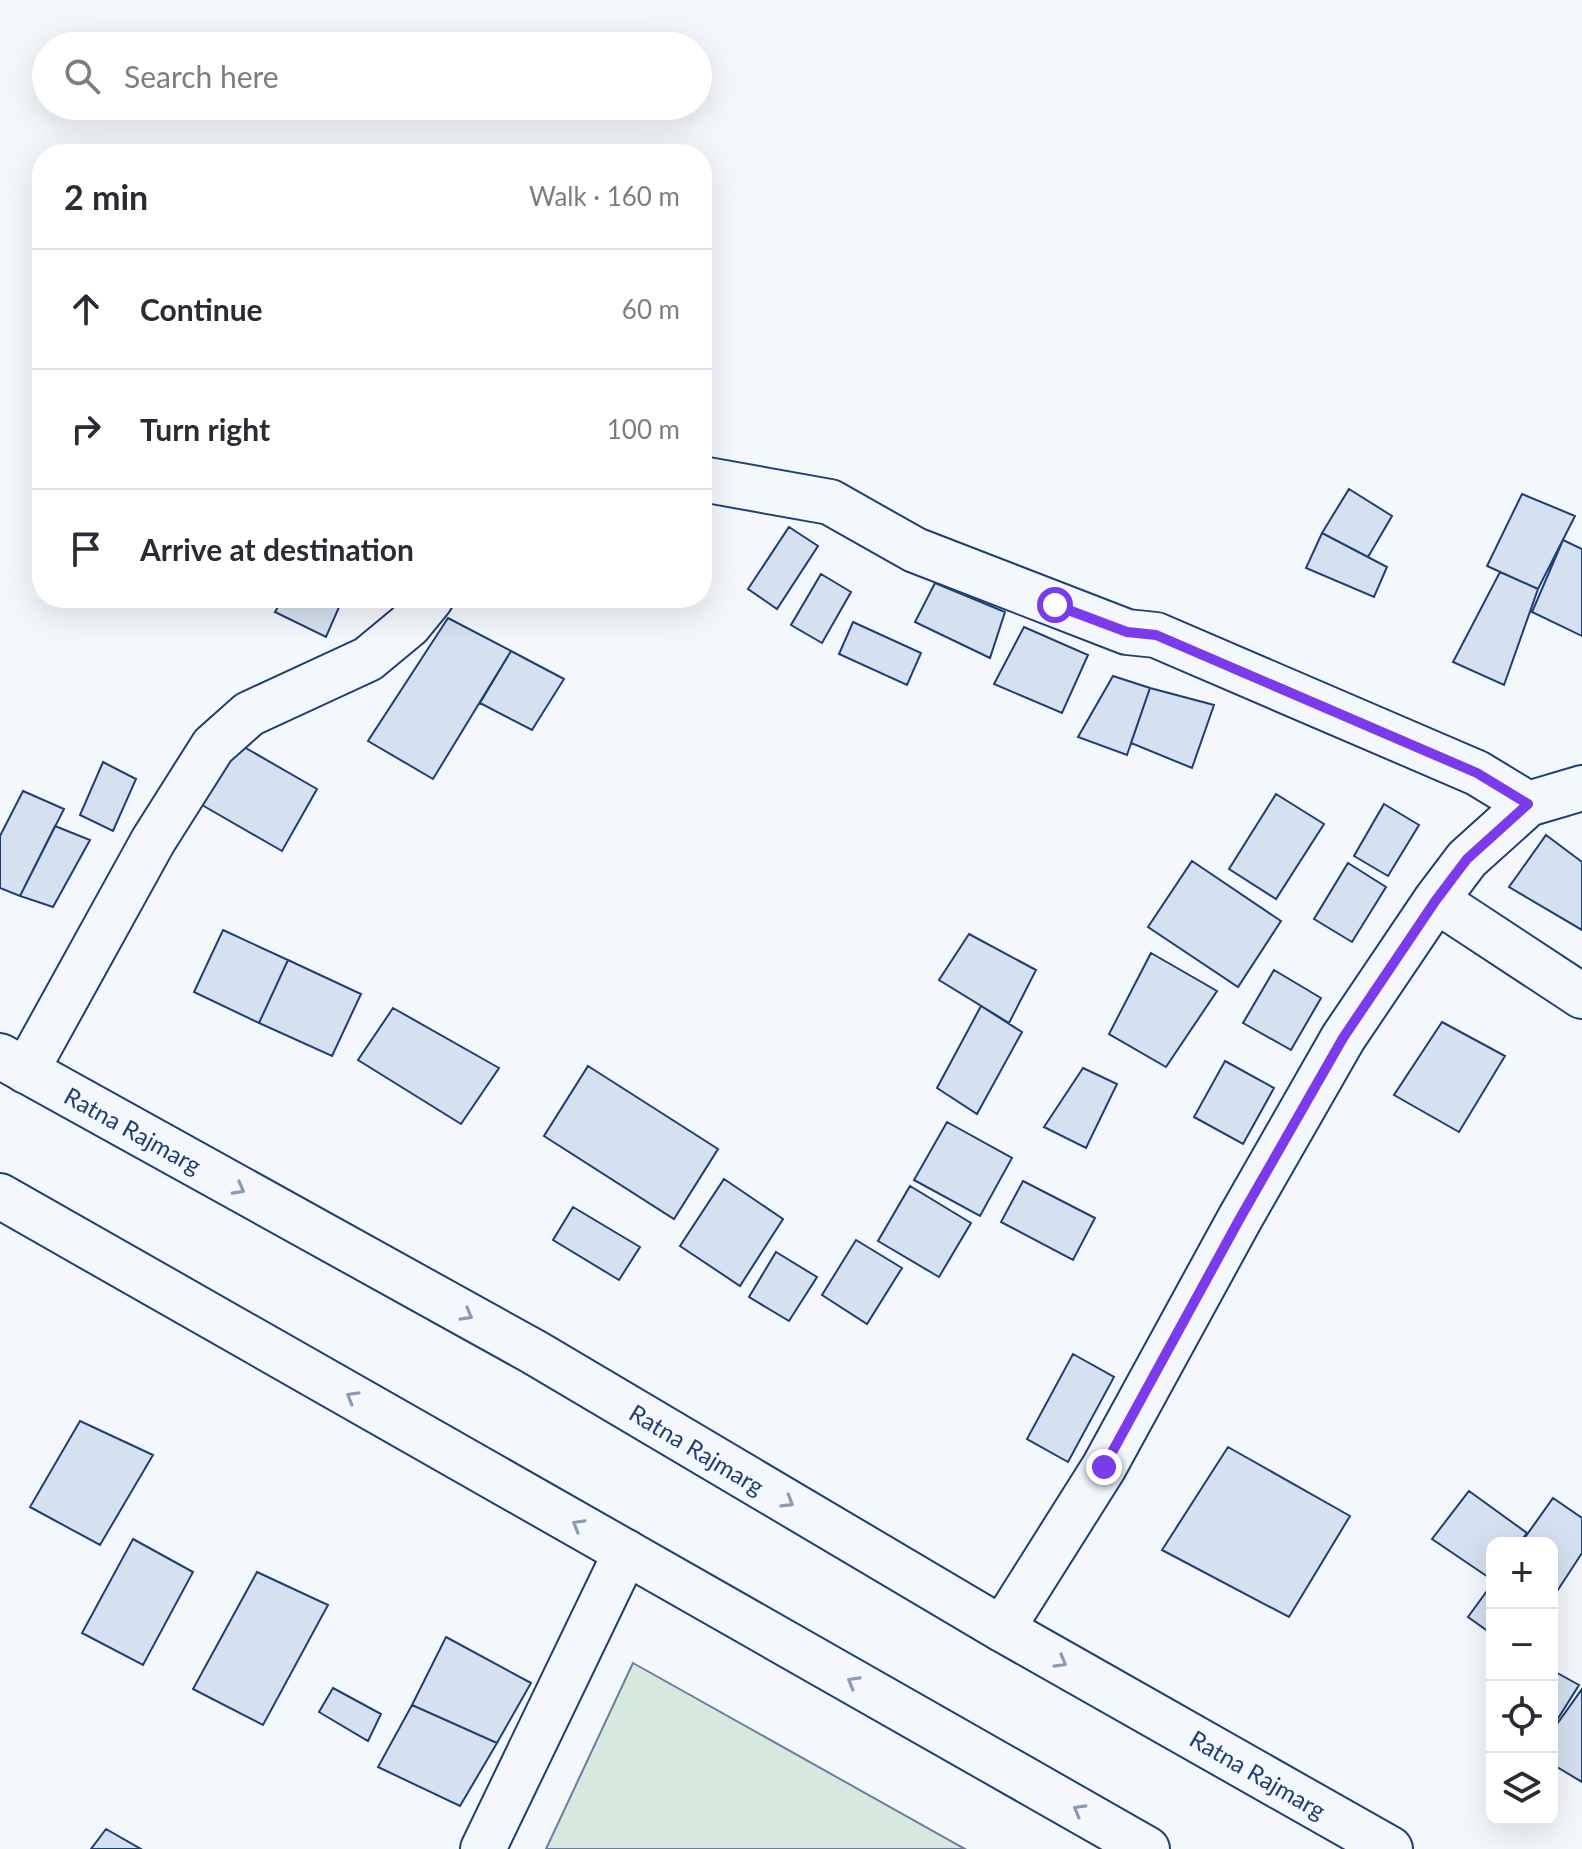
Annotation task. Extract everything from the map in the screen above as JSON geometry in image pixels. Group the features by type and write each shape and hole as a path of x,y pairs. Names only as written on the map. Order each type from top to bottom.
{"main road":[{"path":"712,481 830,502 915,550 1127,632 1156,635 1477,773 1528,804"},
{"path":"13,1063 213,746 249,714 368,659 409,625 423,608"},
{"path":"1002,1629 1104,1467 1343,1038 1436,900 1467,859 1528,804 1582,788"},
{"path":"1436,900 1582,996"},
{"name":"Ratna Rajmarg","path":"13,1063 534,1352 1002,1629 1390,1849"},
{"path":"0,1196 1147,1849"},
{"path":"483,1849 626,1552"}],"shaded area":[{"path":"633,1663 965,1849 546,1849"}],"building":[{"path":"1349,489 1392,516 1368,557 1322,533"},
{"path":"1522,494 1575,516 1538,589 1487,566"},
{"path":"789,527 818,546 777,609 748,589"},
{"path":"1322,533 1387,567 1374,597 1306,568"},
{"path":"1563,540 1582,549 1582,636 1532,612"},
{"path":"1500,572 1538,589 1504,685 1453,662"},
{"path":"821,574 851,592 822,643 791,625"},
{"path":"935,583 1005,612 990,658 915,622"},
{"path":"277,608 339,608 326,637 275,612"},
{"path":"448,618 511,651 433,779 368,741"},
{"path":"853,622 921,653 907,685 839,654"},
{"path":"1024,627 1088,655 1062,713 994,684"},
{"path":"511,651 564,679 532,730 480,703"},
{"path":"1113,676 1150,688 1127,755 1078,737"},
{"path":"1150,688 1214,705 1192,768 1131,743"},
{"path":"237,743 317,789 282,851 202,805"},
{"path":"103,762 136,779 113,831 80,815"},
{"path":"23,791 64,809 20,896 0,888 0,836"},
{"path":"1276,794 1324,824 1276,899 1229,869"},
{"path":"1384,804 1419,825 1388,876 1354,856"},
{"path":"55,826 90,840 53,907 20,896"},
{"path":"1546,835 1582,862 1582,930 1509,887"},
{"path":"1192,861 1281,921 1238,987 1148,927"},
{"path":"1348,863 1386,887 1352,942 1314,919"},
{"path":"223,930 288,960 259,1023 194,992"},
{"path":"969,934 1036,970 1009,1023 939,980"},
{"path":"1151,953 1217,991 1166,1067 1109,1034"},
{"path":"288,960 361,994 332,1056 259,1023"},
{"path":"1274,970 1321,998 1291,1050 1243,1023"},
{"path":"981,1006 1022,1032 977,1114 937,1088"},
{"path":"393,1008 499,1068 461,1124 358,1060"},
{"path":"1442,1022 1505,1056 1459,1132 1394,1095"},
{"path":"1225,1061 1274,1088 1243,1144 1194,1117"},
{"path":"588,1066 718,1149 674,1219 544,1136"},
{"path":"1083,1068 1117,1084 1086,1148 1044,1127"},
{"path":"947,1122 1012,1158 980,1216 914,1180"},
{"path":"724,1179 783,1219 740,1286 680,1246"},
{"path":"1023,1181 1095,1218 1073,1260 1001,1222"},
{"path":"910,1186 971,1223 939,1277 878,1241"},
{"path":"573,1207 640,1247 619,1280 553,1240"},
{"path":"856,1240 902,1268 867,1324 822,1295"},
{"path":"776,1252 817,1277 789,1321 749,1297"},
{"path":"1073,1354 1114,1377 1068,1462 1027,1439"},
{"path":"80,1421 153,1455 100,1545 30,1507"},
{"path":"1228,1447 1350,1516 1289,1617 1162,1550"},
{"path":"1469,1491 1527,1533 1524,1537 1486,1537 1486,1576 1432,1539"},
{"path":"1553,1498 1582,1518 1582,1553 1558,1590 1558,1537 1525,1537"},
{"path":"133,1539 193,1572 143,1665 82,1633"},
{"path":"257,1572 328,1605 263,1725 193,1689"},
{"path":"1486,1592 1486,1630 1468,1617"},
{"path":"446,1637 531,1683 497,1743 412,1705"},
{"path":"1558,1673 1579,1685 1558,1718"},
{"path":"333,1688 381,1714 368,1741 319,1712"},
{"path":"1582,1689 1582,1782 1558,1768 1558,1723"},
{"path":"412,1705 497,1743 460,1806 378,1767"},
{"path":"106,1829 141,1849 91,1849"}],"route":[{"path":"1055,605 1127,632 1156,635 1477,773 1528,804 1467,859 1343,1038 1104,1467"}]}
